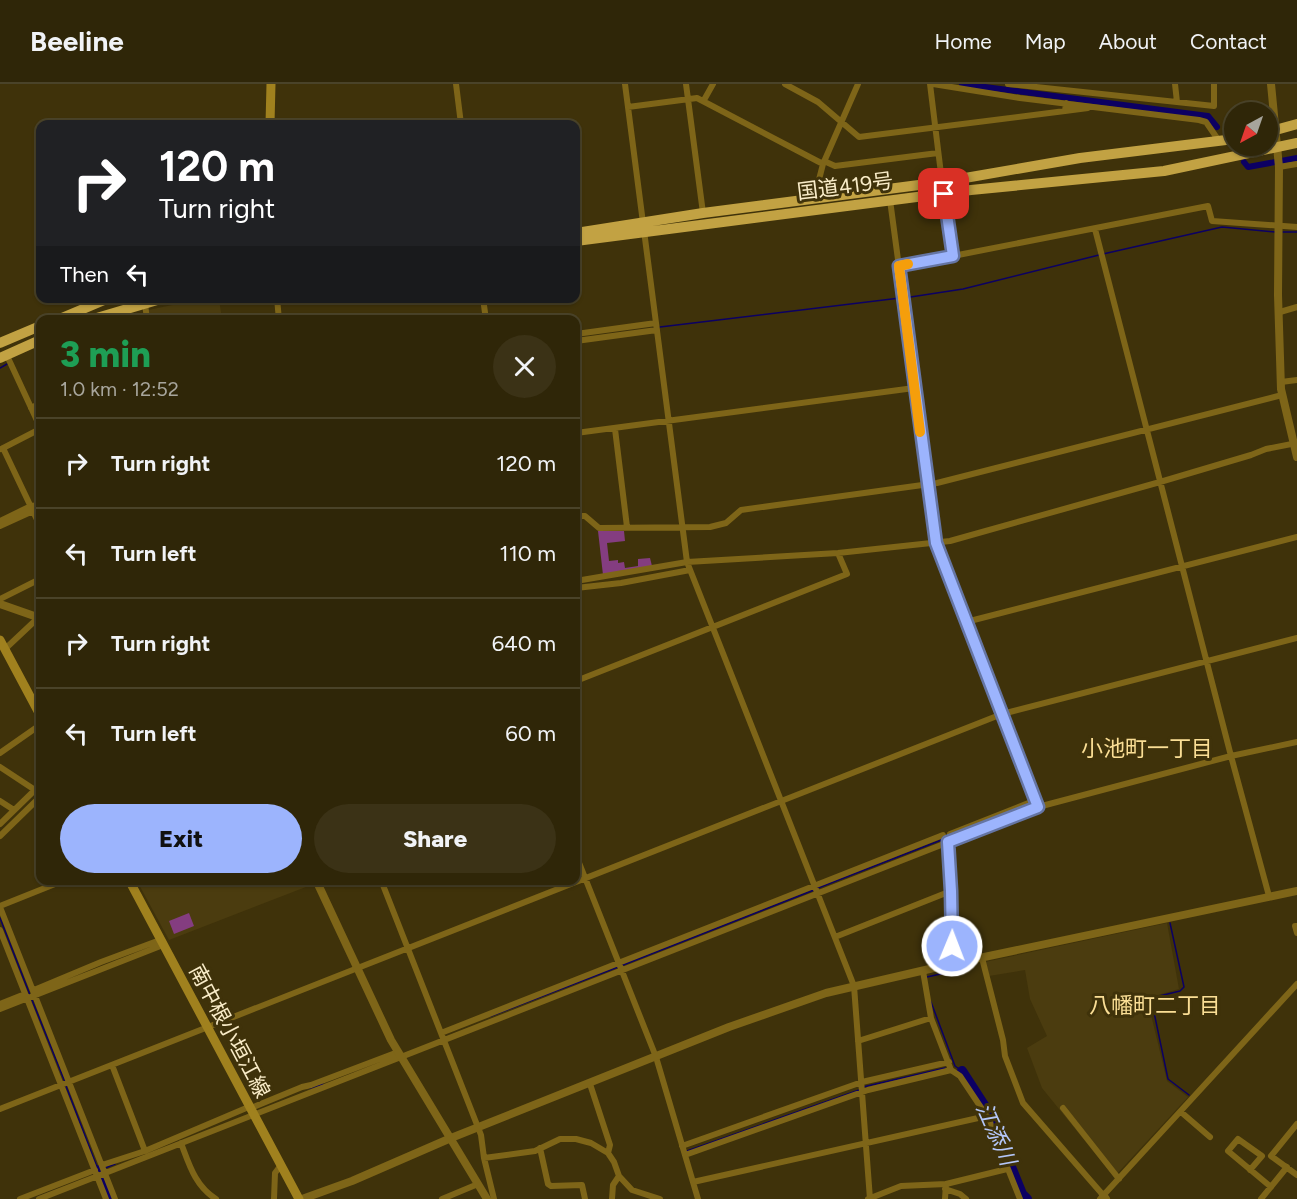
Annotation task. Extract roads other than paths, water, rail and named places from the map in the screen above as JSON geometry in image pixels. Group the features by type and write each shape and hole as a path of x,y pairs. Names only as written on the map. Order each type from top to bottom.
{"highway":[{"path":"1278,129 1297,124"},
{"name":"国道419号","path":"580,240 703,213 942,182 1080,158 1224,141"},
{"name":"国道419号","path":"1278,151 1297,143"},
{"name":"国道419号","path":"580,233 643,228 1164,171 1249,156"},
{"path":"69,315 97,303"},
{"path":"106,315 145,303"},
{"path":"0,343 36,329"},
{"path":"7,361 36,343"}],"main road":[{"path":"270,120 271,84"},
{"path":"3,650 36,708"},
{"name":"南中根小垣江線","path":"132,885 301,1199"}],"street":[{"path":"456,84 460,120"},
{"path":"625,84 687,562 854,986 869,1199 901,1186 945,1186 1007,1169"},
{"path":"686,84 703,213"},
{"path":"704,100 712,84"},
{"path":"785,84 818,102 859,137 1088,108 1089,105"},
{"path":"814,200 824,163 858,84"},
{"path":"942,182 931,84 1199,120 1206,122 1220,142"},
{"path":"1008,84 1055,87 1214,106 1214,84"},
{"path":"1175,84 1177,102"},
{"path":"1270,84 1271,102"},
{"path":"628,107 697,98 824,163 835,166 938,153"},
{"path":"1065,111 1066,103"},
{"path":"1278,156 1281,382 1297,457"},
{"path":"1279,167 1297,164"},
{"path":"944,194 953,256"},
{"path":"890,200 936,543 1037,804"},
{"path":"899,266 1208,207 1212,221 1235,222 1278,231 1297,227"},
{"path":"1095,228 1269,896"},
{"path":"145,303 146,315"},
{"path":"1280,312 1297,307"},
{"path":"580,334 656,326"},
{"path":"580,340 656,326"},
{"path":"7,361 36,419"},
{"path":"1281,382 1297,380"},
{"path":"580,433 914,388"},
{"path":"580,515 585,516 599,528 710,527 726,523 741,510 927,486 1282,395"},
{"path":"31,408 36,405"},
{"path":"615,429 627,527"},
{"path":"36,430 1,449 36,517"},
{"path":"580,582 687,562 838,553 950,541 1160,482 1266,449 1295,443"},
{"path":"0,521 36,506"},
{"path":"0,526 32,508"},
{"path":"966,622 1297,537"},
{"path":"580,679 847,574 838,553"},
{"path":"580,583 690,570"},
{"path":"0,599 36,581"},
{"path":"0,604 36,617"},
{"path":"3,650 36,621"},
{"path":"580,880 1002,714 1297,638"},
{"path":"0,753 36,728"},
{"path":"20,1199 181,1143 302,1087 399,1054 1037,804 1297,742"},
{"path":"0,768 36,787"},
{"path":"0,824 36,790"},
{"path":"0,801 14,810"},
{"path":"0,836 36,801"},
{"path":"946,839 954,964"},
{"path":"580,865 656,1057 698,1199"},
{"path":"52,885 0,906 61,1084 115,1199"},
{"path":"317,885 399,1054 487,1199"},
{"path":"383,885 478,1128 494,1199"},
{"path":"0,1108 567,885"},
{"path":"835,937 951,891"},
{"path":"301,1199 352,1181 451,1138 796,1002 854,986 1297,891"},
{"path":"1297,926 1295,926 1297,933"},
{"path":"0,930 68,1081 101,1171 106,1199"},
{"path":"0,1009 162,942"},
{"path":"982,958 1004,1040 1005,1056 1023,1103 1103,1198 1296,987"},
{"path":"923,971 931,1018 951,1070 960,1076 990,1121 995,1145 1002,1154 1020,1199"},
{"path":"0,1004 31,995"},
{"path":"858,1041 931,1018"},
{"path":"682,1146 862,1083 949,1062"},
{"path":"112,1065 145,1151"},
{"path":"685,1155 862,1092 951,1070"},
{"path":"590,1084 610,1145 608,1154"},
{"path":"1063,1108 1119,1179"},
{"path":"39,1199 101,1171 111,1163 145,1151 205,1124 252,1109"},
{"path":"1181,1112 1210,1137"},
{"path":"693,1182 987,1116"},
{"path":"1297,1124 1271,1156 1297,1175"},
{"path":"484,1158 540,1148 561,1139 576,1139 591,1143 608,1154 619,1176 632,1190 660,1199"},
{"path":"1250,1170 1262,1156 1238,1139 1228,1151 1250,1170 1271,1187"},
{"path":"181,1143 194,1178 206,1193 216,1199"},
{"path":"540,1148 548,1184 551,1186 582,1185 585,1199"},
{"path":"274,1199 275,1173 281,1165"},
{"path":"1262,1199 1287,1167"},
{"path":"612,1199 613,1185 619,1176"},
{"path":"442,1199 478,1184"},
{"path":"945,1186 945,1199"},
{"path":"945,1186 966,1199"}],"waterway":[{"path":"962,84 1208,116 1217,127"},
{"path":"1244,162 1248,167 1297,158"},
{"path":"1103,254 1222,227 1275,232"},
{"path":"1283,232 1297,232"},
{"path":"904,298 963,289 1099,255"},
{"path":"660,327 900,298"},
{"path":"0,368 7,364"},
{"path":"818,888 949,837"},
{"path":"953,846 957,935 955,960"},
{"path":"623,965 814,890"},
{"path":"0,918 30,995"},
{"path":"1170,923 1184,987 1180,991 1151,998 1168,1079 1189,1095"},
{"path":"491,1016 618,967"},
{"path":"927,977 954,971 954,968"},
{"path":"32,1000 65,1082"},
{"path":"931,1002 955,1066 962,1071"},
{"path":"863,1087 945,1068"},
{"name":"江添川","path":"962,1071 993,1119 997,1142 1005,1152 1022,1194 1027,1199"},
{"path":"310,1088 323,1084"},
{"path":"66,1086 97,1167 101,1169"},
{"path":"687,1151 859,1090"},
{"path":"105,1168 115,1164"},
{"path":"99,1170 111,1199"}],"district":[{"name":"小池町一丁目","path":"1147,748"},
{"name":"八幡町二丁目","path":"1155,1005"}]}
